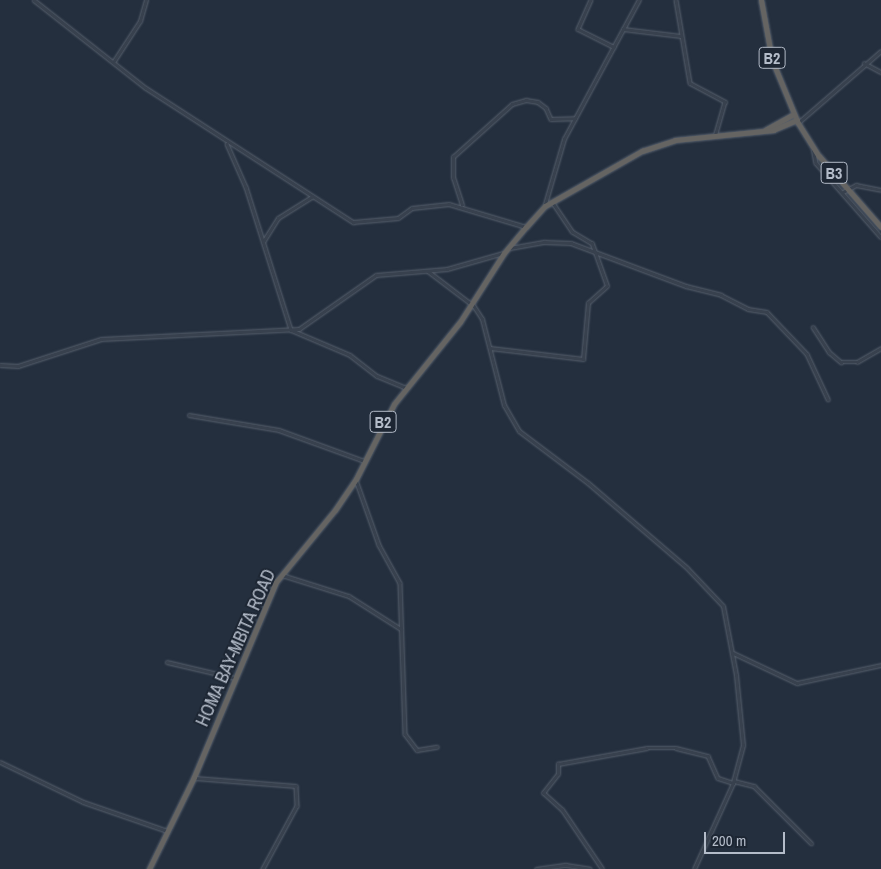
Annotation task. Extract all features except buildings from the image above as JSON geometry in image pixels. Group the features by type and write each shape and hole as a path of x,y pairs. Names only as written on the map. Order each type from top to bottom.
{"highway":[{"name":"B2","path":"761,0 772,60 794,114"},
{"name":"B3","path":"794,114 813,146 845,190 881,227"},
{"path":"765,130 794,114"},
{"path":"545,206 553,204 642,151 676,140 765,130 798,121"},
{"name":"HOMA BAY-MBITA ROAD","path":"150,869 194,777 281,574 335,510 356,479 381,426 406,388 473,305 504,253 545,206"}],"street":[{"path":"34,0 114,60 146,88 226,142 356,224 398,218 415,207 462,205 526,227"},
{"path":"114,60 140,21 146,0"},
{"path":"591,0 578,29 614,47"},
{"path":"545,206 556,160 575,118 639,1 634,0"},
{"path":"676,0 690,83 725,102 716,136"},
{"path":"623,29 681,36"},
{"path":"798,121 864,63 881,51"},
{"path":"864,63 881,72"},
{"path":"462,205 453,178 453,157 512,104 526,100 538,102 546,108 551,119 575,118"},
{"path":"226,142 246,186 291,330 350,355 378,376 406,388"},
{"path":"881,190 859,185 845,190 881,237"},
{"path":"263,242 278,218 312,196"},
{"path":"489,348 583,359 588,303 606,286 597,254 592,244 568,227 553,204"},
{"path":"508,248 555,241 597,254 701,292 721,295 748,309 767,312 807,354 828,399"},
{"path":"0,365 18,366 101,339 291,330 310,323 376,275 428,270 504,253"},
{"path":"428,270 461,299 473,305 480,312 504,405 519,431 588,483 715,594 723,606 733,654 743,737 734,782 694,869"},
{"path":"813,327 835,360 841,362 857,362 881,348"},
{"path":"189,415 279,430 364,461"},
{"path":"356,479 379,545 398,576 405,734 417,750 437,747"},
{"path":"281,574 350,596 401,628"},
{"path":"733,654 796,683 881,665"},
{"path":"166,662 235,678"},
{"path":"602,869 562,810 543,793 558,774 558,764 647,748 676,748 708,756 718,778 754,786 811,843"},
{"path":"0,762 83,802 168,831"},
{"path":"194,777 296,786 297,806 264,869"},
{"path":"536,869 566,865 590,869"}]}
